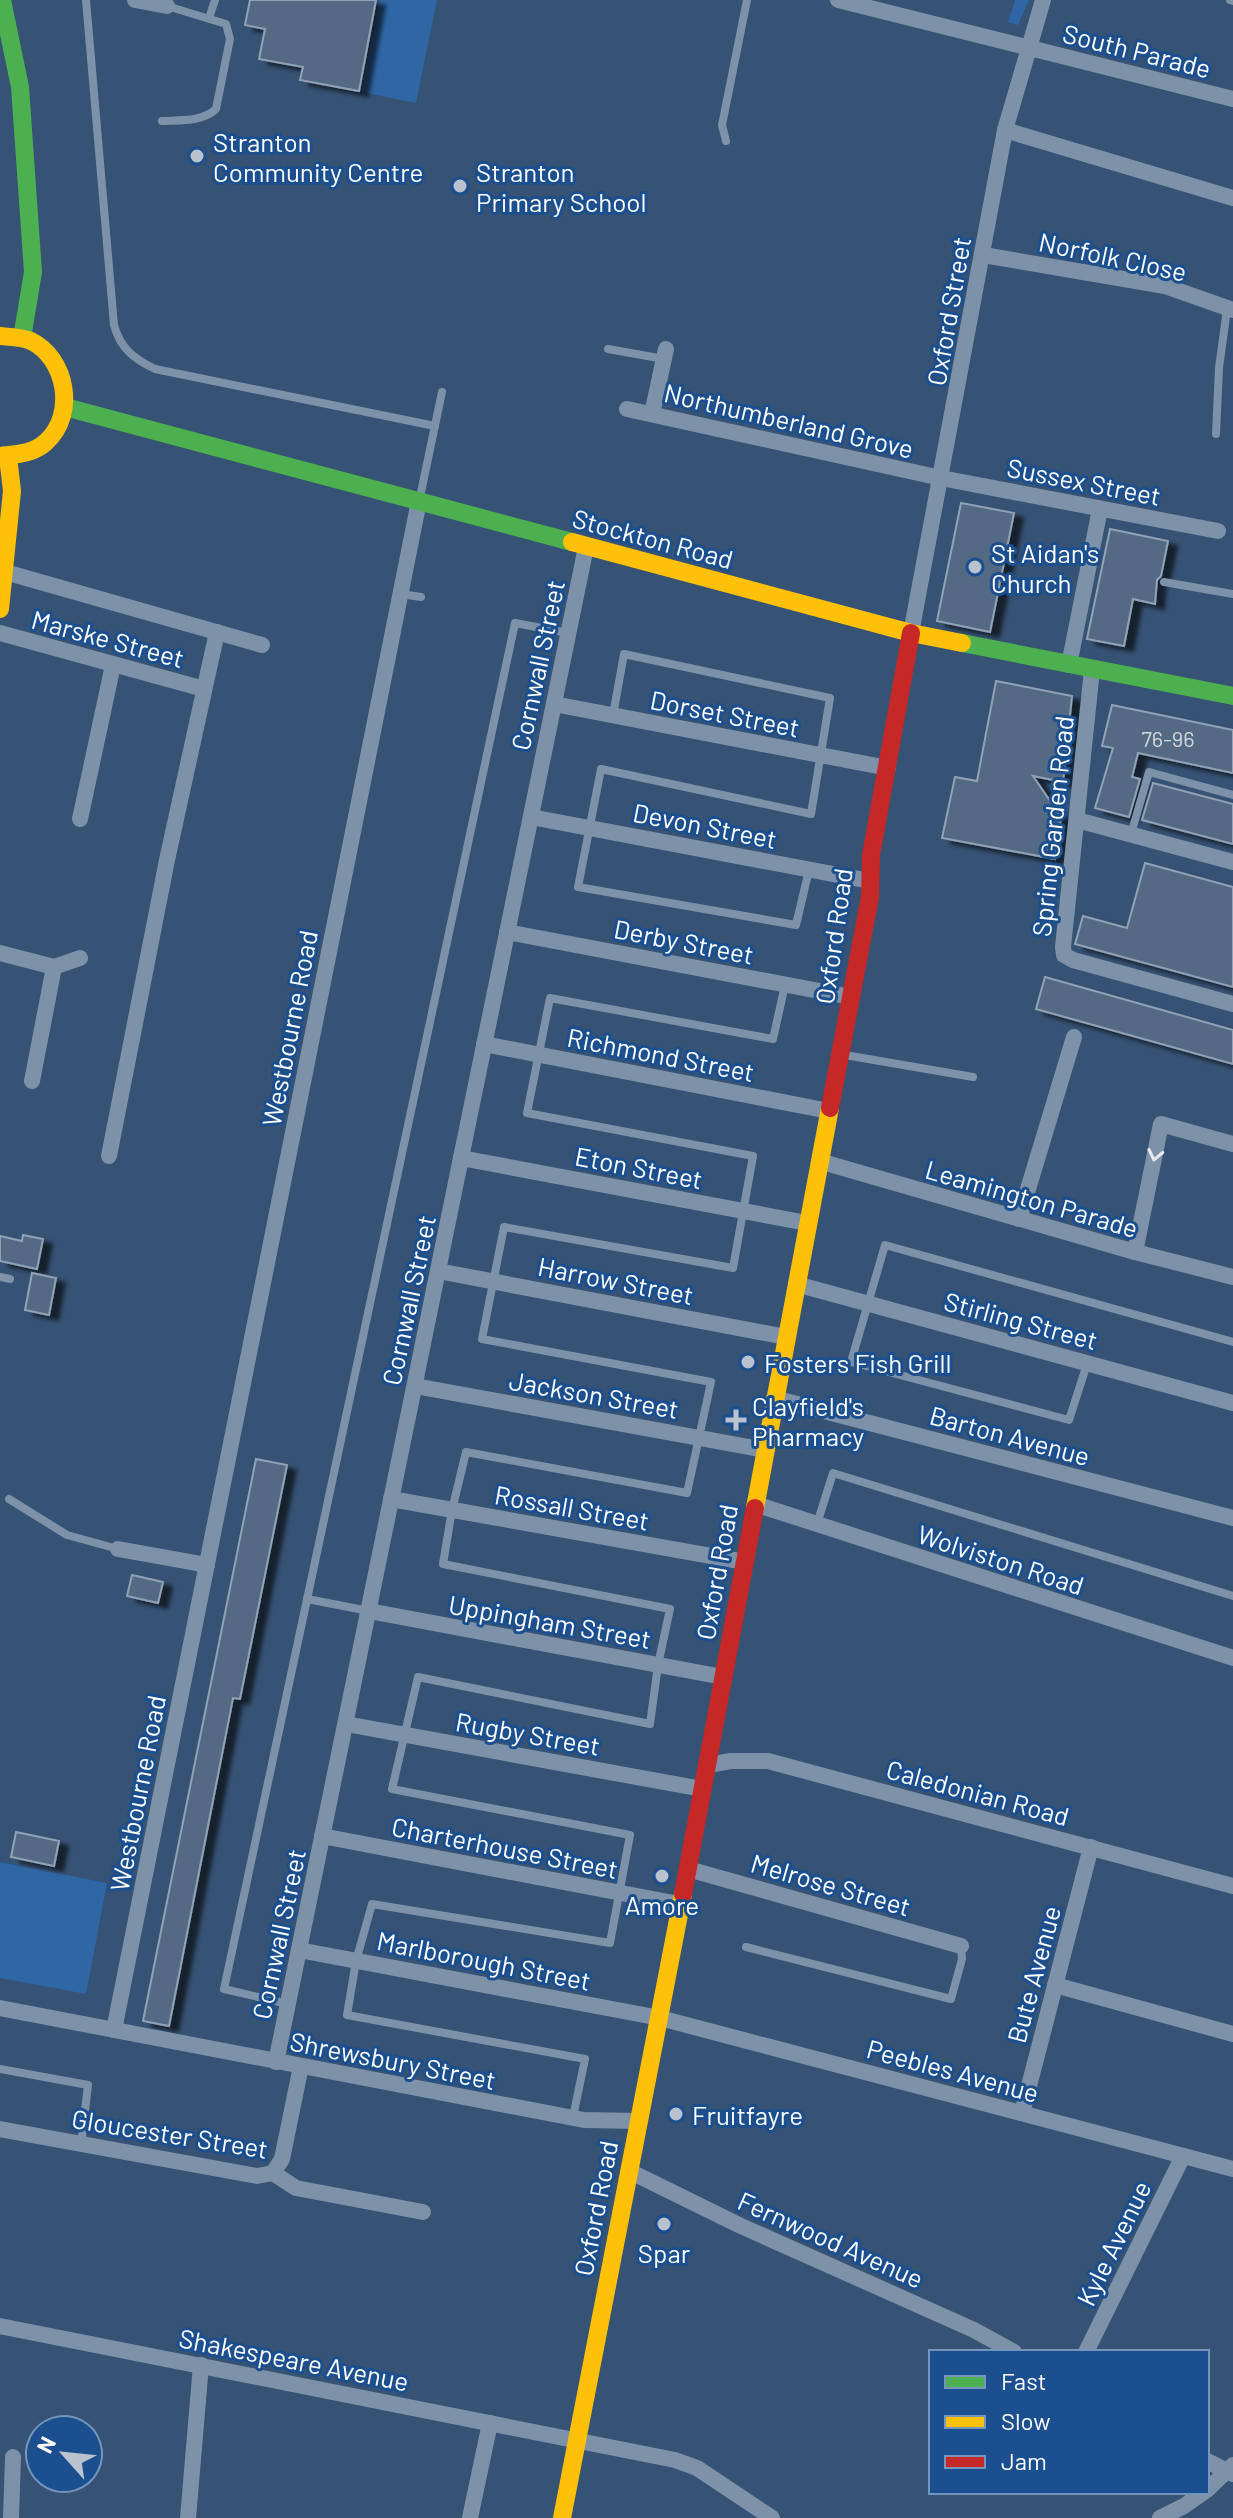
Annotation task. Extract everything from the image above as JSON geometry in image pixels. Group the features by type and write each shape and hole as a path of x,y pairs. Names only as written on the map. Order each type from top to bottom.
{"street":[{"path":"2,0 20,87 33,272 22,338"},
{"path":"135,0 167,6"},
{"name":"South Parade","path":"838,0 1233,99"},
{"name":"Oxford Street","path":"911,633 1005,130 1043,0"},
{"path":"1005,130 1233,198"},
{"name":"Norfolk Close","path":"983,255 1165,286 1230,310"},
{"path":"0,336 22,338 38,345 52,357 66,389 65,407 51,436 25,454 4,456 12,491 0,609"},
{"path":"652,414 665,354"},
{"name":"Stockton Road","path":"65,407 911,633 1233,696"},
{"name":"Northumberland Grove","path":"627,409 941,478"},
{"name":"Sussex Street","path":"941,478 1218,531"},
{"name":"Westbourne Road","path":"114,2030 419,501"},
{"path":"1069,665 1100,509"},
{"name":"Cornwall Street","path":"276,2062 586,547"},
{"path":"5,572 262,645"},
{"path":"109,1156 167,860 217,632"},
{"name":"Marske Street","path":"0,633 204,689"},
{"name":"Oxford Road","path":"562,2518 660,2018 870,897 871,855 911,633"},
{"path":"80,819 113,665"},
{"name":"Spring Garden Road","path":"1092,670 1064,955 1233,1004"},
{"name":"Dorset Street","path":"554,704 888,768"},
{"name":"Devon Street","path":"531,817 870,881"},
{"path":"1077,820 1233,862"},
{"name":"Derby Street","path":"507,932 851,997"},
{"path":"0,953 54,967 80,958"},
{"path":"32,1081 54,967"},
{"path":"1019,1219 1074,1037"},
{"name":"Richmond Street","path":"484,1044 829,1111"},
{"path":"1135,1252 1161,1124 1233,1144"},
{"name":"Eton Street","path":"461,1158 807,1223"},
{"name":"Leamington Parade","path":"819,1161 1233,1277"},
{"name":"Harrow Street","path":"438,1271 786,1337"},
{"name":"Stirling Street","path":"796,1284 1233,1403"},
{"name":"Jackson Street","path":"415,1386 765,1450"},
{"name":"Barton Avenue","path":"774,1398 1233,1518"},
{"name":"Rossall Street","path":"391,1499 745,1562"},
{"name":"Wolviston Road","path":"755,1504 1233,1658"},
{"path":"118,1549 207,1565"},
{"name":"Uppingham Street","path":"369,1611 723,1677"},
{"name":"Rugby Street","path":"346,1724 702,1789"},
{"name":"Caledonian Road","path":"708,1765 731,1761 768,1761 1233,1886"},
{"name":"Charterhouse Street","path":"322,1836 679,1904"},
{"name":"Bute Avenue","path":"1022,2113 1091,1847"},
{"name":"Melrose Street","path":"688,1869 961,1946"},
{"name":"Marlborough Street","path":"299,1950 660,2018"},
{"path":"1055,1985 1233,2034"},
{"name":"Shrewsbury Street","path":"0,2008 573,2118 638,2121"},
{"name":"Peebles Avenue","path":"660,2018 1233,2169"},
{"path":"273,2173 282,2159 301,2066"},
{"name":"Gloucester Street","path":"0,2129 257,2176 273,2173 296,2188 423,2212"},
{"name":"Kyle Avenue","path":"1087,2350 1183,2156"},
{"name":"Fernwood Avenue","path":"629,2171 741,2226 974,2330 1010,2350"},
{"name":"Shakespeare Avenue","path":"0,2326 663,2457 697,2468 770,2517"},
{"path":"188,2518 201,2365"},
{"path":"470,2518 490,2423"},
{"path":"11,2518 13,2457"},
{"path":"1209,2462 1231,2470 1209,2488"},
{"path":"1160,2518 1202,2494"}],"lane":[{"path":"86,0 114,325 124,348 155,369 435,426"},
{"path":"209,18 215,0"},
{"path":"726,141 722,125 747,0"},
{"path":"162,121 208,115 216,109 230,39 226,24 167,6"},
{"path":"1216,434 1221,338 1230,310"},
{"path":"608,349 665,354"},
{"path":"419,501 442,392"},
{"path":"1164,582 1233,594"},
{"path":"400,594 421,597"},
{"path":"288,2004 224,1989 515,623 569,633"},
{"path":"613,715 624,654 830,698 811,814 601,769 578,887 796,925 809,869"},
{"path":"1131,834 1149,772 1233,795"},
{"path":"573,2118 585,2059 347,2015 356,1961 372,1904 610,1943 630,1835 392,1789 418,1677 650,1724 670,1609 443,1564 466,1452 687,1493 711,1382 482,1339 504,1227 733,1268 744,1212 753,1156 527,1113 550,998 773,1039 785,985"},
{"path":"840,1054 973,1077"},
{"path":"1087,1363 1069,1420 851,1362 885,1245 1233,1342"},
{"path":"817,1524 833,1473 1233,1596"},
{"path":"9,1499 67,1535 118,1549"},
{"path":"307,1599 369,1611"},
{"path":"746,1947 951,1999 962,1959 961,1946"},
{"path":"0,2069 88,2085 81,2144"}],"shaded area":[{"path":"380,0 437,0 416,103 361,92"},
{"path":"1015,0 1029,0 1018,25 1008,22"},
{"path":"0,1862 107,1883 86,1994 0,1978"}],"building":[{"path":"250,0 376,0 359,91 300,80 303,67 259,59 265,29 245,25"},
{"name":"St Aidan's Church","path":"961,503 1014,513 990,632 937,621"},
{"path":"1110,529 1168,541 1161,576 1157,580 1155,604 1133,599 1124,646 1087,639"},
{"path":"996,681 1072,696 1063,782 1033,776 1061,817 1055,859 942,838 955,777 977,781"},
{"path":"1112,705 1233,730 1233,773 1138,753 1132,777 1140,779 1129,817 1095,808 1113,748 1102,746"},
{"path":"1153,783 1233,804 1233,844 1142,820"},
{"path":"1145,863 1233,887 1233,987 1075,944 1083,916 1127,928"},
{"path":"1045,977 1233,1030 1233,1064 1036,1009"},
{"path":"23,1235 43,1239 37,1269 0,1261 0,1236 22,1241"},
{"path":"32,1273 56,1278 49,1315 25,1310"},
{"path":"256,1459 287,1465 240,1699 233,1698 169,2026 143,2021"},
{"path":"132,1575 163,1582 158,1603 127,1596"},
{"path":"16,1832 59,1841 54,1866 11,1857"}],"traffic: fast":[{"path":"2,0 20,87 33,272 22,338"},
{"path":"65,407 572,542"},
{"path":"962,643 1233,696"}],"traffic: slow":[{"path":"0,336 31,341 43,349 59,373 64,402 62,417 46,442 30,451 0,456"},
{"path":"0,609 12,491 8,457"},
{"path":"572,542 911,633 962,643"},
{"path":"755,1508 830,1108"},
{"path":"562,2518 683,1894"}],"traffic: jam":[{"path":"830,1108 870,897 871,855 911,633"},
{"path":"683,1894 755,1508"}],"place":[{"name":"Stranton Community Centre","path":"197,156"},
{"name":"Stranton Primary School","path":"460,186"},
{"name":"St Aidan's Church","path":"975,567"},
{"name":"Fosters Fish Grill","path":"748,1362"},
{"name":"Clayfield's Pharmacy","path":"736,1420"},
{"name":"Amore","path":"662,1876"},
{"name":"Fruitfayre","path":"676,2114"},
{"name":"Spar","path":"664,2224"}]}
